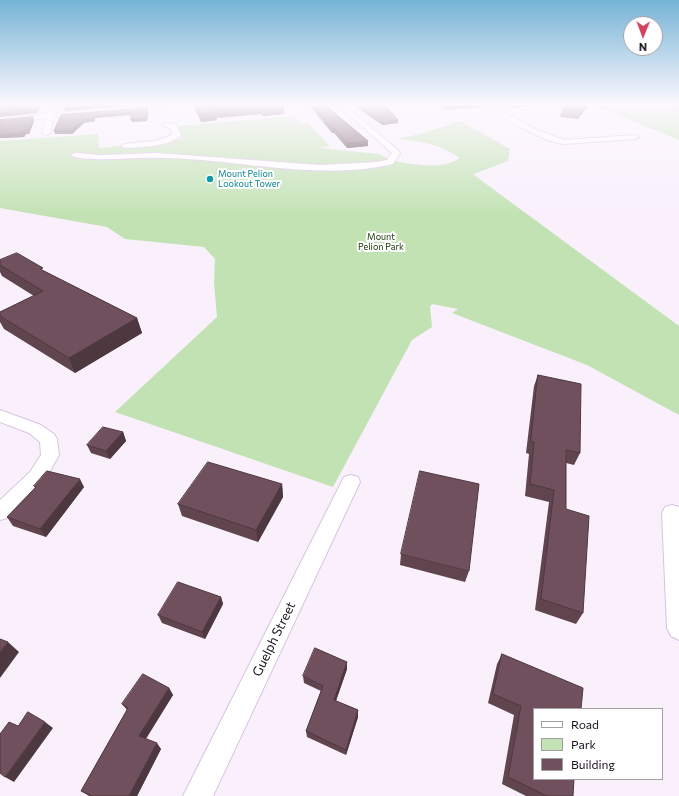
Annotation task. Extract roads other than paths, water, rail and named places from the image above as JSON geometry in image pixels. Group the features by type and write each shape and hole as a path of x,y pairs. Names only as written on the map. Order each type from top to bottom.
{"street":[{"path":"117,147 159,142"},
{"path":"102,148 85,150 74,154 102,157 157,155 320,168 377,165 390,162 396,154 383,142"},
{"path":"0,416 35,429 48,439 50,452 50,455 37,476 0,512"},
{"name":"Guelph Street","path":"198,796 351,482"},
{"path":"672,513 679,628"}],"place":[{"name":"Mount Pelion Lookout Tower","path":"210,179"}],"park label":[{"name":"Mount Pelion Park","path":"381,242"}]}
